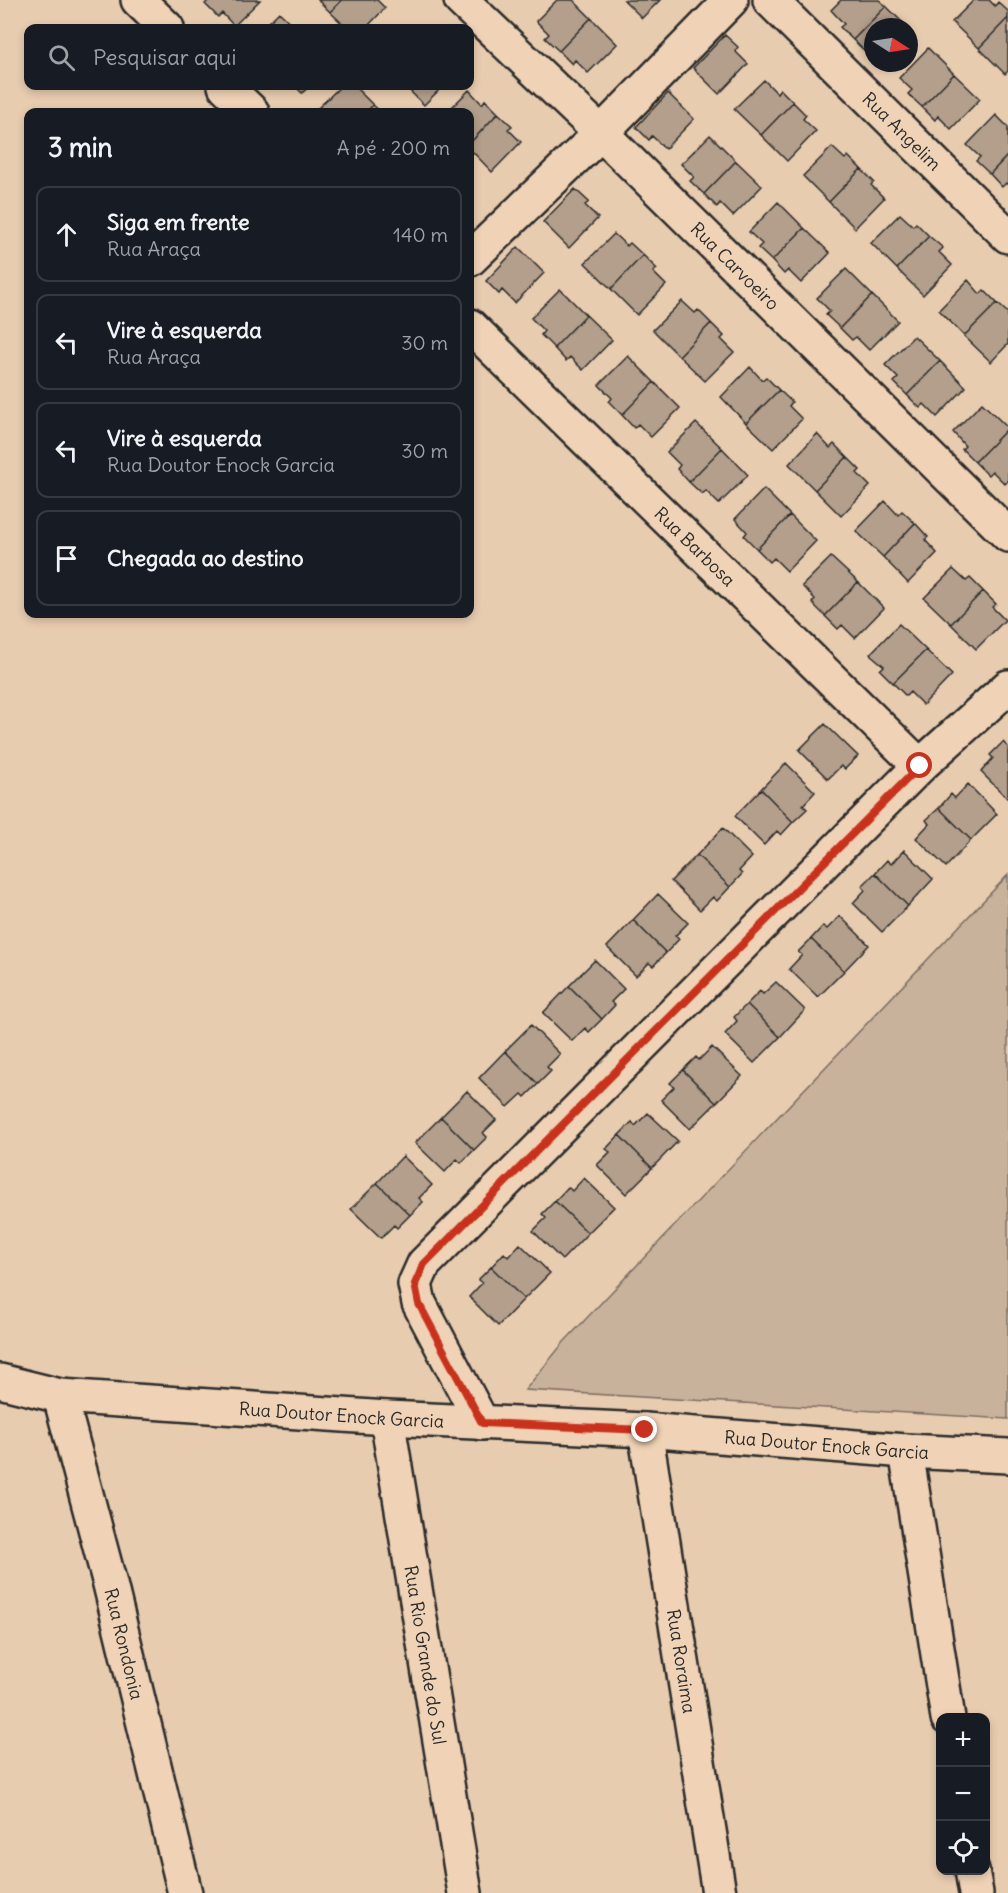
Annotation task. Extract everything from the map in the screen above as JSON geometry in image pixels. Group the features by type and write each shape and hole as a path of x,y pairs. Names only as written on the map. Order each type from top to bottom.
{"street":[{"path":"138,0 163,24"},
{"name":"Rua Carvoeiro","path":"461,0 601,133 1008,535"},
{"path":"474,255 601,133 730,0"},
{"name":"Rua Angelim","path":"770,0 1008,236"},
{"path":"229,90 248,108"},
{"name":"Rua Barbosa","path":"474,330 920,766"},
{"path":"482,1423 419,1304 415,1284 424,1264 920,766 1008,687"},
{"name":"Rua Doutor Enock Garcia","path":"0,1381 60,1396 387,1418 645,1430 906,1451 1008,1456"},
{"name":"Rua Rondonia","path":"60,1396 110,1584 185,1893"},
{"name":"Rua Rio Grande do Sul","path":"387,1418 465,1893"},
{"name":"Rua Roraima","path":"645,1430 720,1893"},
{"path":"906,1451 947,1713"},
{"path":"973,1875 976,1893"}],"shaded area":[{"path":"1008,875 1008,1419 525,1390 564,1342"}],"building":[{"path":"209,0 260,0 236,24 232,24 222,13 218,17 205,4"},
{"path":"318,0 342,0 330,12"},
{"path":"342,0 377,0 385,8 370,24 343,24 330,12"},
{"path":"557,0 573,0 591,18 559,51 545,38 549,34 536,21"},
{"path":"624,0 660,0 642,18"},
{"path":"841,0 879,0 886,6 874,18 864,18 864,29 853,40 840,27 844,24 831,10"},
{"path":"974,0 989,0 995,6 998,2 1008,11 1008,18 979,48 952,22"},
{"path":"886,6 898,18 874,18"},
{"path":"279,12 292,24 267,24"},
{"path":"591,18 617,44 588,73 575,60 572,64 559,51"},
{"path":"1008,18 1008,71 1005,74 979,48"},
{"path":"864,29 864,50 853,40"},
{"path":"725,35 738,47 735,51 748,64 719,94 693,68"},
{"path":"928,48 954,74 922,107 908,94 912,90 899,78 905,72 918,72 918,58"},
{"path":"954,74 980,99 951,129 938,116 935,120 922,107"},
{"path":"764,80 777,93 780,89 793,102 761,135 734,109"},
{"path":"337,90 358,90 373,105 370,108 318,108"},
{"path":"409,90 439,90 424,105"},
{"path":"469,90 482,104 485,100 498,113 474,139 474,108 451,108"},
{"path":"668,93 694,119 665,149 652,136 649,140 636,127"},
{"path":"793,102 806,115 803,119 816,131 787,161 761,135"},
{"path":"498,113 512,126 508,129 521,142 492,172 474,153 474,139"},
{"path":"996,115 1008,127 1008,155 990,174 976,161 980,157 967,145"},
{"path":"710,135 736,161 704,194 690,181 694,177 681,164"},
{"path":"832,147 845,159 848,156 861,169 829,202 803,176"},
{"path":"1008,155 1008,185 1006,183 1002,187 990,174"},
{"path":"736,161 762,186 733,216 720,203 717,207 704,194"},
{"path":"861,169 874,182 871,185 884,198 855,228 829,202"},
{"path":"575,189 589,202 585,205 598,218 569,248 543,222"},
{"path":"778,202 804,228 772,261 758,248 762,244 749,232"},
{"path":"900,214 913,226 916,223 929,236 897,269 871,243"},
{"path":"804,228 830,253 801,283 788,270 784,274 772,261"},
{"path":"614,234 627,246 630,243 643,255 611,289 585,263"},
{"path":"929,236 943,248 939,252 952,265 923,295 897,269"},
{"path":"518,247 544,273 515,303 502,290 499,294 486,281"},
{"path":"643,255 657,269 653,272 666,285 637,315 611,289"},
{"path":"846,269 872,295 840,328 826,315 830,311 817,298"},
{"path":"968,280 980,294 984,290 997,303 964,336 939,310"},
{"path":"560,289 586,315 554,348 541,335 544,331 531,318"},
{"path":"872,295 898,321 869,350 856,337 852,340 840,328"},
{"path":"682,301 695,313 698,310 711,323 679,356 653,330"},
{"path":"997,303 1008,313 1008,344 991,362 964,336"},
{"path":"586,315 612,340 583,370 570,357 566,361 554,348"},
{"path":"711,323 724,336 721,339 734,352 705,381 679,356"},
{"path":"914,336 940,361 907,395 894,382 898,378 885,365"},
{"path":"628,356 654,382 622,415 609,402 612,398 599,385"},
{"path":"940,361 966,387 937,417 924,404 920,408 907,395"},
{"path":"750,367 762,380 766,377 779,390 746,423 721,397"},
{"path":"654,382 680,408 651,437 638,424 634,428 622,415"},
{"path":"779,390 792,402 789,406 802,419 773,449 746,423"},
{"path":"982,403 1008,428 975,462 962,449 965,446 953,432"},
{"path":"696,423 722,448 689,482 677,469 680,465 667,452"},
{"path":"1008,428 1008,481 1005,484 992,471 988,475 975,462"},
{"path":"817,434 830,448 834,444 847,457 815,490 789,464"},
{"path":"722,448 748,475 719,504 706,491 702,494 689,482"},
{"path":"847,457 860,470 857,473 870,486 841,516 815,490"},
{"path":"764,489 790,515 757,549 744,536 747,532 735,519"},
{"path":"885,501 898,515 902,511 915,523 883,557 856,531"},
{"path":"790,515 816,541 787,571 774,558 770,562 757,549"},
{"path":"915,523 928,537 925,540 937,553 908,583 883,557"},
{"path":"831,557 858,582 825,616 812,603 815,599 802,586"},
{"path":"953,569 966,581 970,578 983,591 951,624 924,598"},
{"path":"858,582 884,608 855,638 842,625 838,629 825,616"},
{"path":"983,591 996,604 992,607 1005,620 976,649 951,624"},
{"path":"899,624 926,650 893,683 880,670 884,666 870,654"},
{"path":"926,650 952,675 923,705 910,692 906,696 893,683"},
{"path":"825,724 858,756 845,769 841,766 828,779 799,750"},
{"path":"1003,742 1008,747 1008,799 981,772 993,758 990,755"},
{"path":"786,763 815,792 803,805 807,809 793,822 761,789"},
{"path":"968,784 997,814 971,840 939,808 951,794 955,798"},
{"path":"761,789 793,822 781,835 777,831 764,845 735,816"},
{"path":"939,808 971,840 946,867 916,838 929,824 926,820"},
{"path":"723,828 752,857 739,871 742,874 730,887 697,855"},
{"path":"904,850 933,879 908,906 875,873 887,860 891,864"},
{"path":"697,855 730,887 717,901 713,897 700,910 671,881"},
{"path":"875,873 908,906 882,932 853,903 865,890 862,886"},
{"path":"658,894 688,923 675,936 679,939 666,953 633,920"},
{"path":"840,916 869,945 844,971 811,939 823,926 827,929"},
{"path":"633,920 666,953 653,966 649,963 636,976 607,947"},
{"path":"811,939 844,971 818,997 789,969 802,955 798,952"},
{"path":"595,960 624,989 611,1002 615,1005 602,1019 569,986"},
{"path":"776,982 805,1010 780,1037 747,1004 760,991 763,994"},
{"path":"569,986 602,1019 589,1032 585,1028 572,1041 543,1013"},
{"path":"747,1004 780,1037 754,1063 725,1034 737,1021 734,1017"},
{"path":"531,1025 560,1054 547,1067 551,1071 538,1084 505,1051"},
{"path":"712,1047 742,1076 716,1103 683,1070 696,1057 699,1060"},
{"path":"505,1051 538,1084 525,1097 522,1094 508,1107 479,1078"},
{"path":"683,1070 716,1103 690,1129 661,1100 674,1087 670,1083"},
{"path":"467,1091 496,1120 483,1133 487,1137 474,1150 441,1117"},
{"path":"648,1113 678,1141 652,1168 619,1135 632,1122 635,1126"},
{"path":"441,1117 474,1150 461,1163 457,1159 445,1172 415,1143"},
{"path":"619,1135 652,1168 626,1194 597,1165 610,1152 606,1149"},
{"path":"403,1156 432,1185 419,1198 423,1202 410,1215 377,1183"},
{"path":"584,1178 614,1207 588,1233 555,1201 568,1187 572,1191"},
{"path":"377,1183 410,1215 397,1228 394,1225 381,1238 351,1209"},
{"path":"555,1201 588,1233 562,1260 533,1231 546,1218 542,1214"},
{"path":"520,1244 550,1273 524,1299 491,1267 504,1253 508,1257"},
{"path":"491,1267 524,1299 498,1326 469,1297 482,1283 478,1280"}],"route":[{"path":"645,1430 482,1423 419,1304 415,1284 424,1264 920,766"}]}
